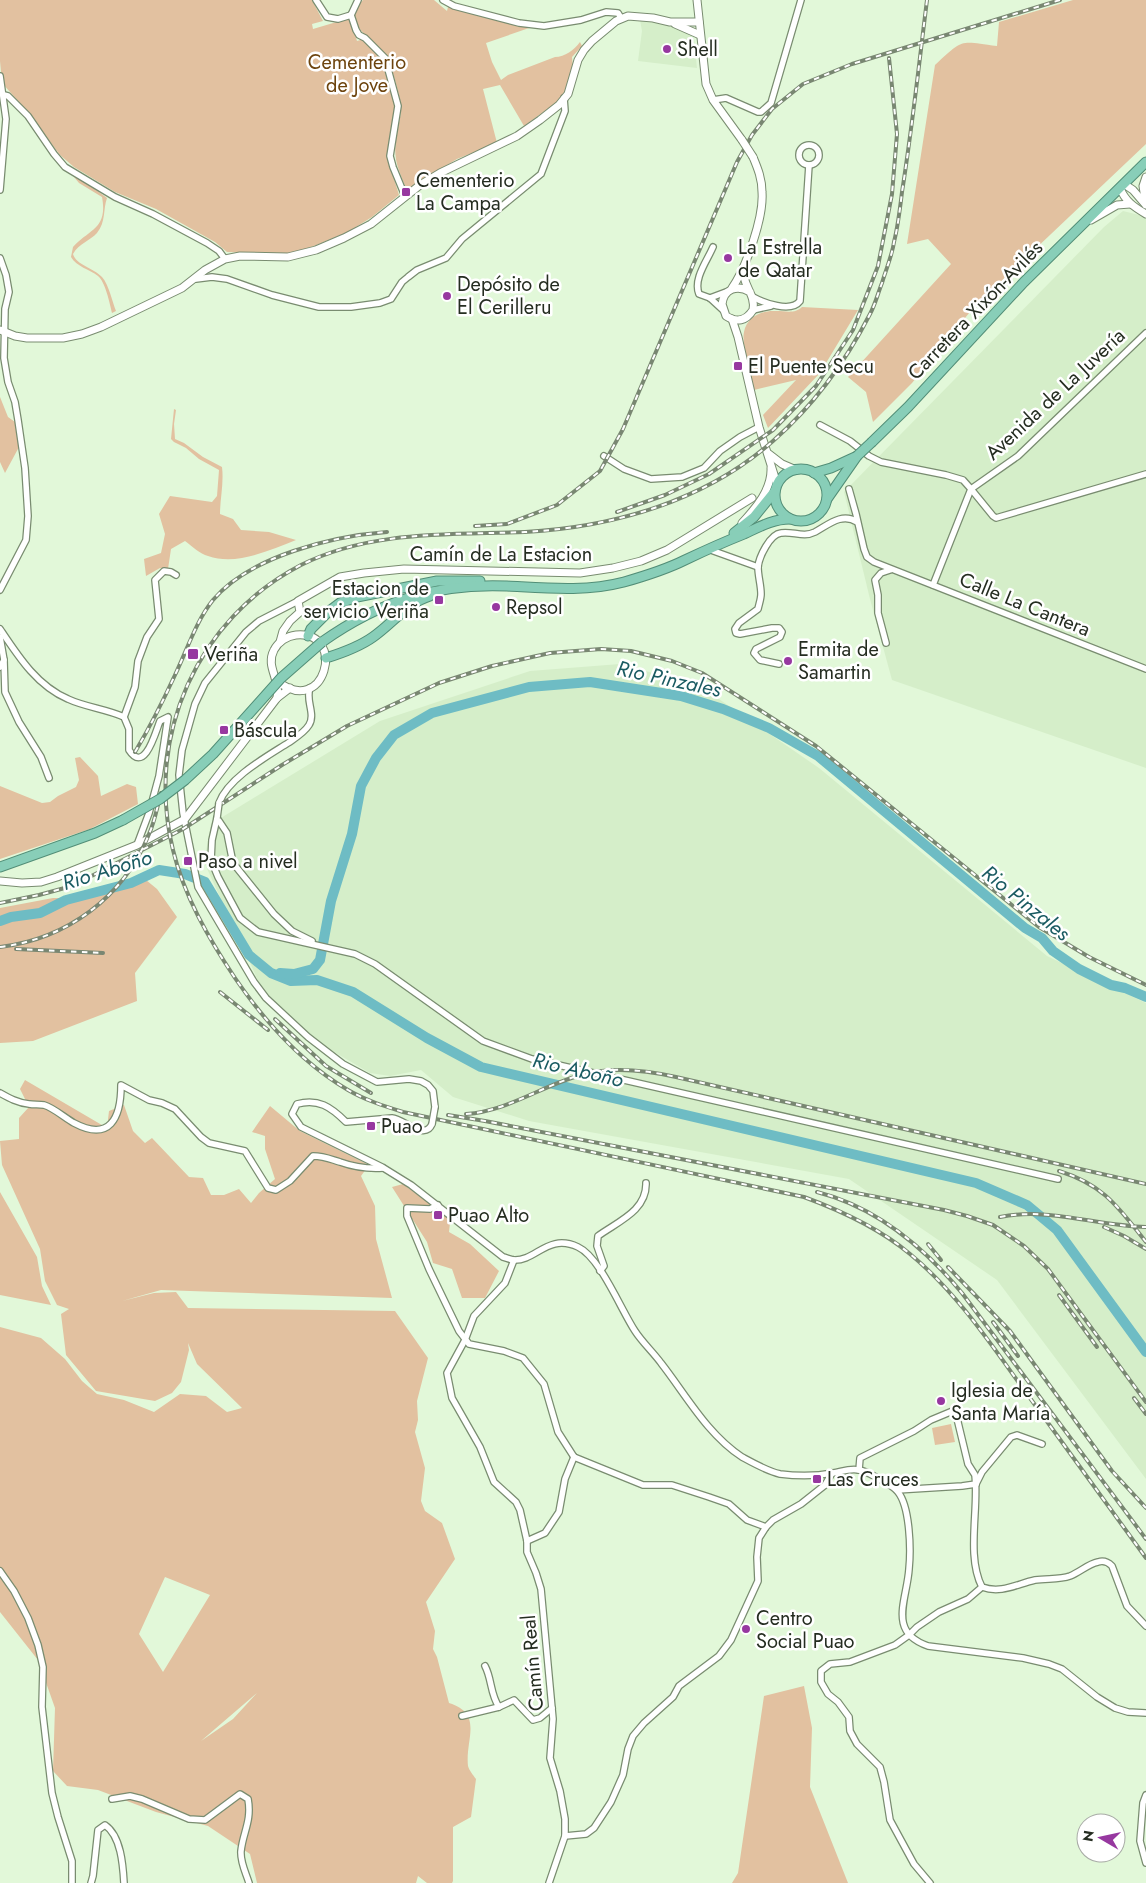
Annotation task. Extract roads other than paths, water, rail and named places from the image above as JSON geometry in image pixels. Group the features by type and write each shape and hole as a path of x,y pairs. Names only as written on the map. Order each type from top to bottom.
{"highway":[{"name":"Carretera Xixón-Avilés","path":"827,498 856,456 908,407 1024,282 1146,162"},
{"name":"Carretera Xixón-Avilés","path":"814,473 831,468 856,456"},
{"path":"708,549 749,523 782,476 796,470 814,473 821,479 826,489 825,507 819,515 811,520 801,522 790,519 782,514 777,506 774,498 776,487"},
{"path":"0,867 95,833 160,799 185,780 213,754 281,678 322,642 341,628 378,608 414,596 443,590 505,586 586,588 618,584 650,574 763,524 790,519"},
{"path":"308,636 311,629 328,612 340,603 357,597 438,581 488,581 505,586"},
{"path":"326,658 348,651 372,637 415,602 428,597 446,593 512,591 526,587"}],"street":[{"path":"316,0 327,17 338,19 351,16"},
{"path":"358,0 351,16 356,30 359,36 364,38 385,58 398,106 390,156 392,167 406,196"},
{"path":"443,0 454,6 519,22 544,26 581,20 606,12 618,13 621,18"},
{"path":"697,0 706,84 713,100 753,158 762,185 762,208 743,269 723,298 723,310"},
{"path":"713,100 726,98 758,112 761,112 771,103 801,0"},
{"path":"2,331 27,338 48,339 82,334 163,298 225,259 240,256 288,257 316,250 344,238 371,224 406,196 440,173 517,136 559,104 572,83 578,60 584,50 592,40 621,18 638,17 670,22 699,22"},
{"path":"670,22 700,35"},
{"path":"0,76 6,119 0,190"},
{"path":"4,95 8,96 28,116 54,154 66,166 115,197 153,214 207,243 219,251 225,259"},
{"path":"196,278 212,277 226,279 272,295 320,307 351,307 380,303 391,299 402,282 408,277 417,270 446,258 462,240 541,174 565,111 564,98"},
{"path":"738,337 745,319 754,310 774,306 794,306 798,304 802,296 809,165"},
{"path":"1146,177 1143,186 1146,204"},
{"path":"1146,204 1133,190 1122,186 1123,196 1130,204 1146,214"},
{"path":"1080,227 1108,209 1117,205 1130,204"},
{"path":"713,247 697,281 696,288 699,294 710,298 738,287 765,304 774,306"},
{"path":"0,258 9,292 2,331 4,358 18,420 25,468 28,516 26,540 0,590"},
{"path":"743,269 743,276 752,295 754,310"},
{"path":"710,298 732,319 759,427 770,457 776,487"},
{"path":"732,319 745,319"},
{"name":"Avenida de La Juvería","path":"971,489 1018,456 1146,332"},
{"path":"820,425 850,441 869,456 884,464 946,475 963,480 992,516 996,518 1146,474"},
{"path":"604,456 624,469 650,479 682,477 704,468 720,451 740,436 759,427"},
{"path":"770,457 796,470"},
{"path":"730,535 750,514 768,487 771,474 770,457"},
{"name":"Calle La Cantera","path":"849,489 867,557 874,562 1146,670"},
{"path":"933,585 971,489"},
{"name":"Camín de La Estacion","path":"298,601 340,577 364,573 404,569 580,573 613,568 641,561 667,550 752,498"},
{"path":"779,664 760,660 754,653 762,645 780,637 782,632 779,628 736,633 735,629 739,623 758,609 761,596 758,567 760,559 775,535 780,533 807,535 831,521 852,519 857,522"},
{"path":"708,549 758,567"},
{"path":"886,643 878,613 878,595 875,580 881,573 892,570"},
{"path":"124,717 135,687 138,661 147,637 159,619 155,580 164,571 176,574"},
{"path":"277,698 279,690 272,668 272,658 286,626 300,612 298,601 260,621 246,632 220,663 200,693 192,714 180,761 180,782 198,887 254,982 266,998 301,1031 343,1064 376,1082 413,1078 424,1083 433,1091 435,1107 432,1124 425,1131 419,1130 396,1118 388,1117 346,1122 335,1110 308,1101 296,1104 292,1114 301,1127 385,1168 438,1205 499,1254 514,1260 523,1258 548,1245 560,1244 572,1245 587,1253 600,1271 635,1332 660,1361 695,1411 720,1440 742,1456 778,1473 790,1475 859,1470 872,1475 897,1490 904,1502 909,1537 909,1569 902,1605 902,1620 909,1635 916,1641 928,1646 1023,1658 1049,1664 1062,1669 1097,1697 1115,1708 1128,1712 1146,1713"},
{"path":"286,626 291,636"},
{"path":"0,630 34,675 49,688 68,699 124,717 128,725 130,752 135,755 141,756 146,753 160,721 168,718 160,776 137,845"},
{"path":"276,680 290,688 302,690 310,688 318,683 326,667 323,649 317,641 308,636 291,636 280,642"},
{"path":"0,637 4,660 5,692 19,722 42,757 49,778"},
{"path":"0,667 4,660"},
{"path":"0,880 22,883 40,882 57,877 137,845 185,819 277,698 290,688"},
{"path":"308,698 310,688"},
{"path":"302,690 308,698 312,710 310,724 300,734 244,774 226,790 219,803 212,840 211,860 218,878 240,918 258,932 318,944 355,954 375,964 483,1041 532,1059 1058,1179"},
{"path":"217,818 227,833 233,863 274,914 292,931 318,944"},
{"path":"0,1093 26,1104 45,1105 76,1124 97,1131 108,1128 118,1116 121,1086 149,1100 175,1109 201,1137 209,1142 245,1151 268,1188 276,1190 290,1181 313,1156 323,1156 366,1169 385,1168"},
{"path":"600,1271 604,1266 597,1246 598,1236 630,1216 646,1193 646,1184"},
{"path":"438,1205 430,1209 407,1208 407,1216 429,1269 465,1340 469,1344 504,1351 523,1358 544,1384 558,1432 574,1457 643,1485 672,1485 716,1499 728,1504 746,1520 766,1527"},
{"name":"Camín Real","path":"514,1260 505,1283 474,1316 465,1340 447,1373 452,1398 480,1447 494,1482 516,1502 524,1524 527,1552 541,1589 553,1720 550,1758 560,1791 565,1819 565,1836 549,1883"},
{"path":"859,1470 860,1458 914,1431 931,1420 955,1410 968,1464 975,1475 975,1554 978,1578 982,1587 990,1590 1001,1590 1035,1580 1068,1576 1080,1572 1096,1562 1108,1562 1112,1566 1128,1606 1146,1626"},
{"path":"976,1484 982,1472 1011,1437 1017,1435 1042,1444"},
{"path":"527,1541 545,1533 559,1512 565,1479 574,1457"},
{"path":"565,1836 586,1834 594,1828 611,1802 623,1775 628,1749 634,1736 644,1723 672,1697 678,1686 719,1656 731,1640 758,1581 757,1557 760,1538 766,1527 773,1520 801,1504 825,1485 832,1473"},
{"path":"897,1490 976,1484"},
{"path":"0,1571 14,1591 28,1618 43,1666 42,1707 52,1792 72,1862 72,1883"},
{"path":"930,1883 914,1864 890,1820 880,1767 857,1744 850,1732 849,1717 838,1702 828,1694 821,1682 821,1671 830,1664 850,1662 895,1645 909,1635 917,1626 939,1612 968,1600 982,1587"},
{"path":"485,1666 488,1671 494,1700 499,1707"},
{"path":"462,1716 499,1707 514,1700 533,1720 540,1718 552,1708"},
{"path":"112,1799 130,1796 142,1799 189,1819 205,1820 240,1794 248,1799 250,1812 241,1852 249,1883"},
{"path":"1146,1795 1143,1803 1140,1842 1146,1863"},
{"path":"91,1883 98,1830 105,1825 112,1830 119,1848 124,1883"}],"waterway":[{"name":"Rio Pinzales","path":"280,973 294,974 313,969 320,960 331,901 352,834 361,786 376,758 394,735 432,713 529,687 590,682 681,696 723,709 769,728 818,756 1025,928 1042,938 1053,951 1079,969 1111,985 1125,988 1146,997"},
{"name":"Rio Aboño","path":"0,921 11,917 40,913 66,900 131,883 159,870 185,874 205,882 249,955 271,973 291,981 317,980 353,992 427,1038 481,1067 976,1183 1027,1205 1057,1230 1146,1352"}],"railway":[{"path":"927,0 899,217 890,257 873,307 861,332 839,366 802,413 773,441 746,462 718,480 688,495 625,517 558,529 411,536 383,540 328,554 301,565 264,588 233,616 207,649 188,685 174,724 167,765 166,807 173,850 184,884 198,917 235,978 259,1010 272,1026 315,1067 354,1094 403,1112 804,1197 846,1214 873,1228 910,1254 956,1300 1146,1558"},
{"path":"475,526 507,524 557,505 600,471 623,429 737,162 752,135 772,109 803,84 852,64 1060,0"},
{"path":"617,512 665,495 709,474 773,430 816,386 853,330 878,266 892,194 897,134 889,58"},
{"path":"135,752 161,704 207,608 229,585 248,571 294,551 342,538 387,532"},
{"path":"0,903 72,886 183,829 282,765 347,726 439,683 492,666 550,653 601,649 631,651 672,661 702,673 816,746 1039,927 1089,957 1146,985"},
{"path":"0,947 48,935 90,911 109,895 125,877 138,857 151,829 161,793"},
{"path":"16,949 103,953"},
{"path":"220,992 268,1030"},
{"path":"275,1019 326,1066 371,1093"},
{"path":"466,1114 496,1108 566,1080 593,1072 617,1070 652,1072 1146,1184"},
{"path":"448,1115 944,1210 993,1225 1024,1246 1048,1269 1146,1402"},
{"path":"1059,1171 1088,1183 1099,1190 1118,1208 1146,1242"},
{"path":"817,1192 839,1199 879,1218 915,1244 947,1276 962,1293 1146,1539"},
{"path":"1000,1217 1037,1214 1146,1227"},
{"path":"1104,1227 1146,1249"},
{"path":"928,1244 941,1260"},
{"path":"948,1267 1010,1331 1112,1471 1146,1508"},
{"path":"1059,1295 1097,1347"},
{"path":"993,1322 1018,1356"},
{"path":"1134,1398 1146,1414"}],"place":[{"name":"Shell","path":"667,49"},
{"name":"Cementerio La Campa","path":"406,192"},
{"name":"La Estrella de Qatar","path":"728,258"},
{"name":"Depósito de El Cerilleru","path":"447,296"},
{"name":"El Puente Secu","path":"738,366"},
{"name":"Estacion de servicio Veriña","path":"439,600"},
{"name":"Repsol","path":"496,607"},
{"name":"Veriña","path":"193,654"},
{"name":"Ermita de Samartin","path":"788,661"},
{"name":"Báscula","path":"224,730"},
{"name":"Paso a nivel","path":"188,861"},
{"name":"Puao","path":"371,1126"},
{"name":"Puao Alto","path":"438,1215"},
{"name":"Iglesia de Santa María","path":"941,1401"},
{"name":"Las Cruces","path":"817,1479"},
{"name":"Centro Social Puao","path":"746,1629"}],"park label":[{"name":"Cementerio de Jove","path":"357,74"}]}
